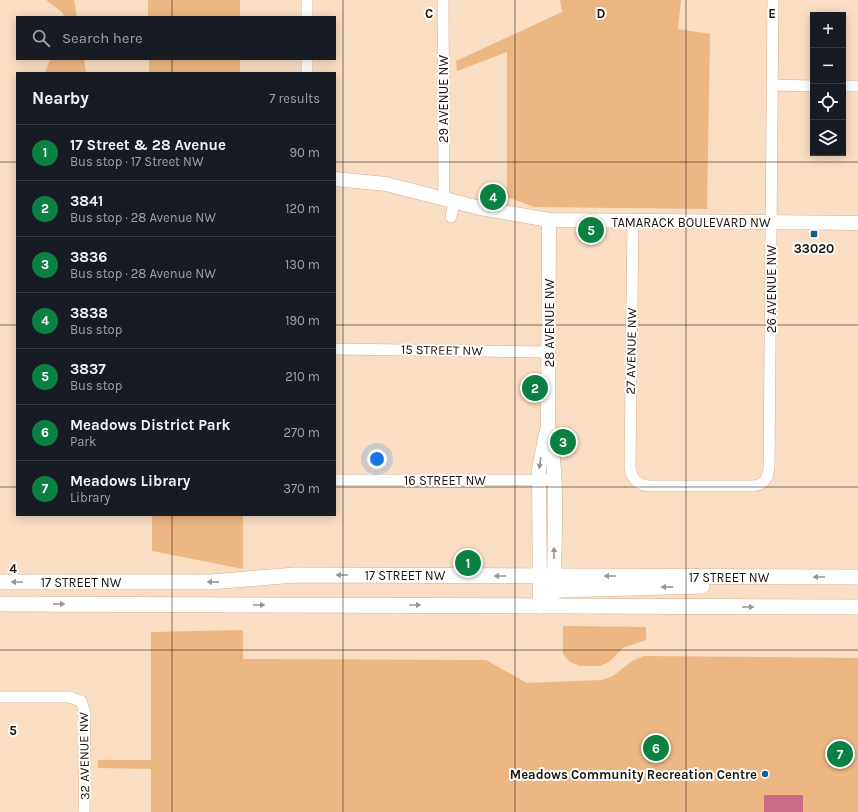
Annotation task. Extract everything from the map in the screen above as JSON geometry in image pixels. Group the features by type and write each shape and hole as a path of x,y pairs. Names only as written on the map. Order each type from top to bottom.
{"main road":[{"name":"17 STREET NW","path":"0,582 210,582 295,575 858,577"},
{"path":"549,601 704,586 733,577"},
{"name":"17 STREET NW","path":"0,604 549,601 858,607"}],"street":[{"path":"307,0 307,16"},
{"name":"29 AVENUE NW","path":"443,0 449,200"},
{"name":"26 AVENUE NW","path":"766,481 769,468 773,0"},
{"path":"307,60 307,72"},
{"path":"772,85 810,86"},
{"path":"846,86 858,86"},
{"name":"TAMARACK BOULEVARD NW","path":"336,179 386,184 503,213 549,220 858,223"},
{"path":"449,200 451,217"},
{"name":"28 AVENUE NW","path":"549,220 548,425 538,480 549,601"},
{"name":"27 AVENUE NW","path":"633,221 630,468 634,480 648,486 759,486 766,481"},
{"name":"15 STREET NW","path":"336,349 548,352"},
{"name":"28 AVENUE NW","path":"548,425 553,448 554,480 547,576 549,601"},
{"name":"16 STREET NW","path":"336,480 554,480"},
{"name":"32 AVENUE NW","path":"0,697 69,698 81,701 85,713 84,812"}],"shaded area":[{"path":"46,0 74,0 77,16 64,16 63,13"},
{"path":"148,0 240,0 240,16 148,16"},
{"path":"560,0 681,0 678,29 710,34 707,209 534,207 507,197 507,52 457,71 456,61 562,12"},
{"path":"50,60 84,60 86,72 45,72"},
{"path":"149,60 240,60 240,72 149,72"},
{"path":"152,516 243,516 243,569 152,551"},
{"path":"563,626 646,627 646,640 623,648 609,662 600,666 580,666 570,662 563,654"},
{"path":"243,630 243,659 486,660 527,683 601,680 613,676 632,661 644,656 858,658 858,812 151,812 151,769 98,768 98,760 151,760 151,632"},
{"path":"764,795 803,795 803,812 764,812"}],"place":[{"name":"3838","path":"493,197"},
{"name":"3837","path":"591,230"},
{"name":"33020","path":"814,234"},
{"name":"3841","path":"535,388"},
{"name":"3836","path":"563,442"},
{"name":"17 Street & 28 Avenue","path":"468,563"},
{"name":"Meadows District Park","path":"656,748"},
{"name":"Meadows Library","path":"840,754"},
{"name":"Meadows Community Recreation Centre","path":"765,774"}]}
